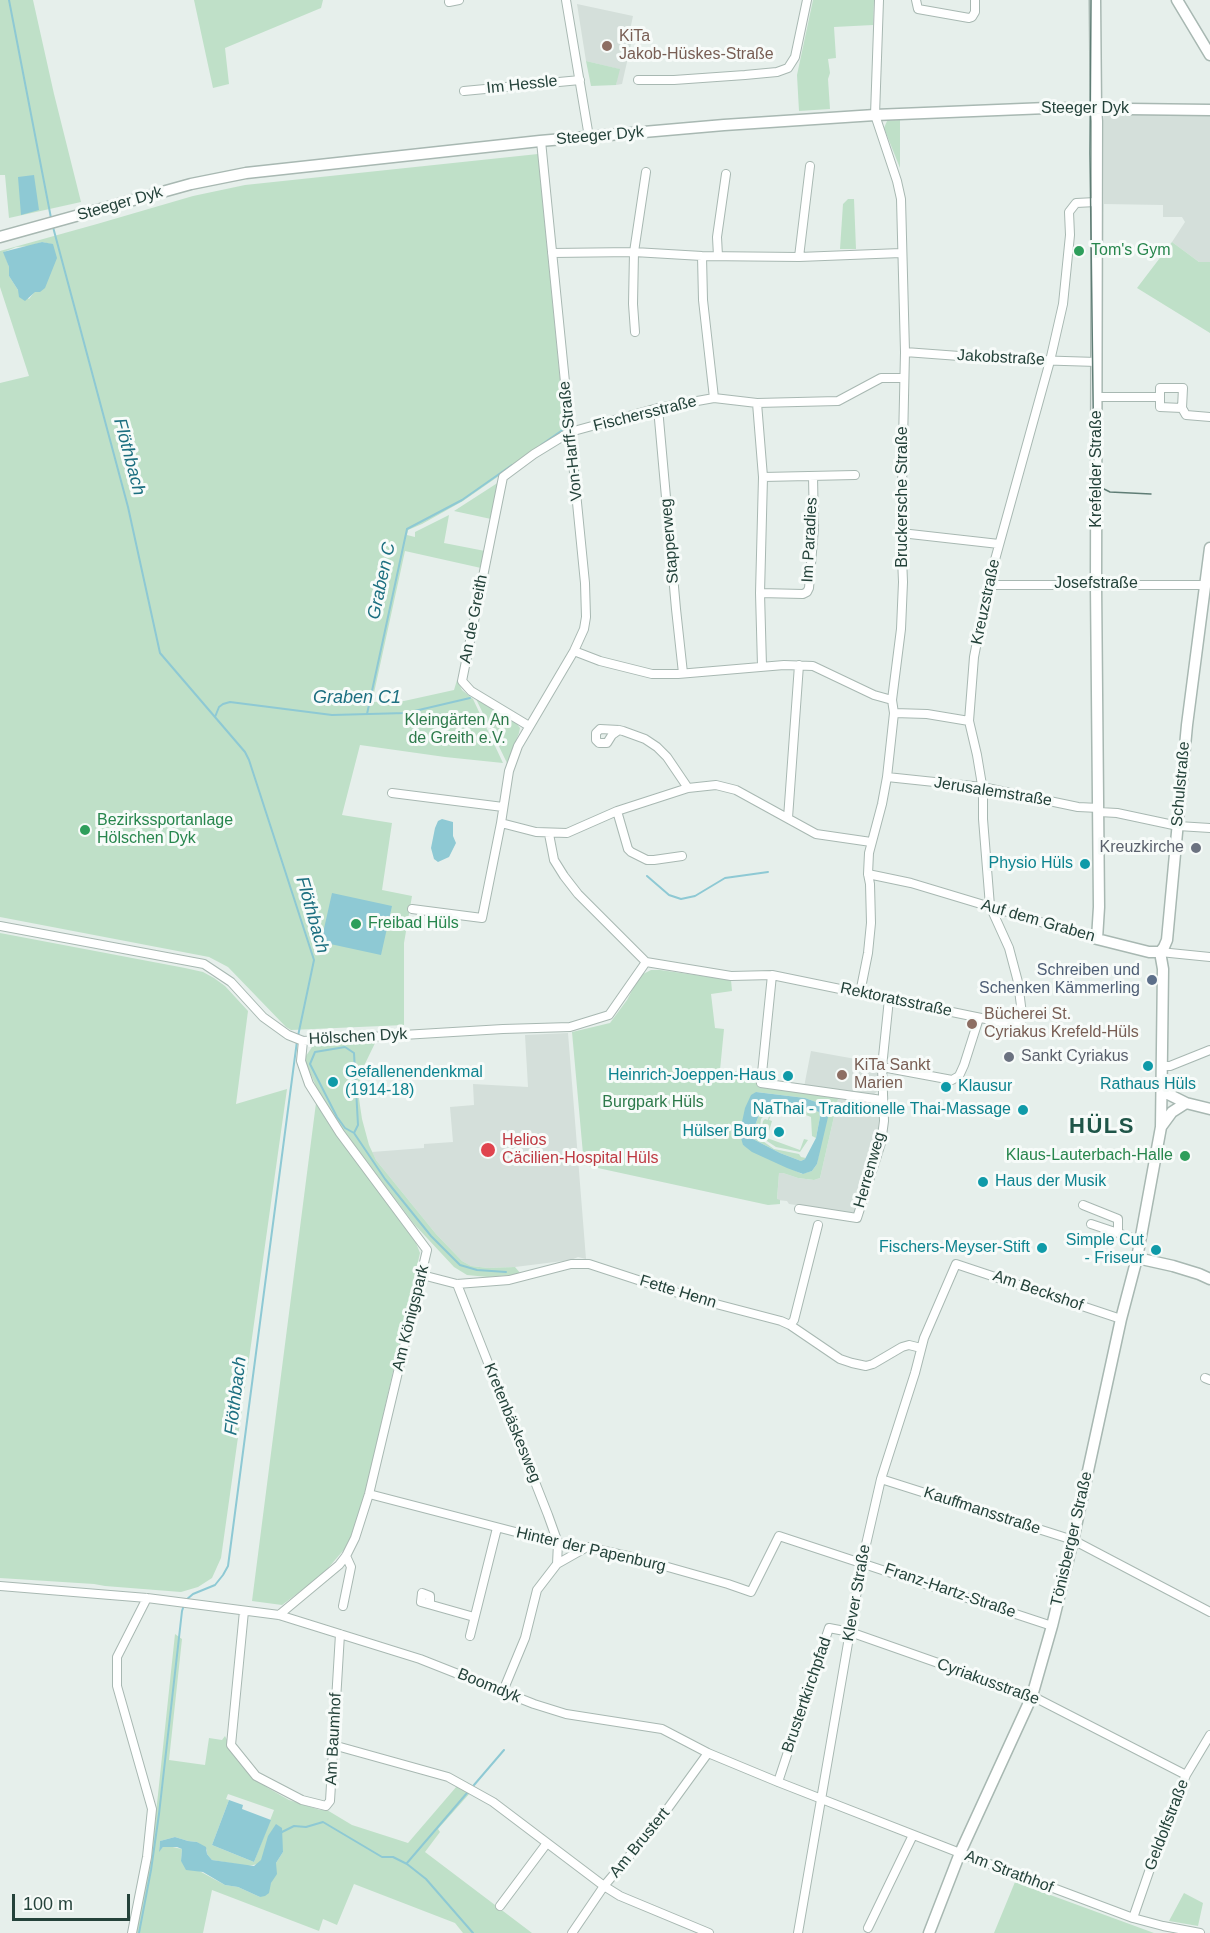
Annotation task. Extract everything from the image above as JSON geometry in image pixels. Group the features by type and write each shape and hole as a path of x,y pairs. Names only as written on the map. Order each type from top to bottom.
{"street":[{"path":"449,2 459,0"},
{"path":"566,0 589,137"},
{"path":"638,80 674,80 766,73 788,68 795,57 807,0"},
{"name":"Bruckersche Straße","path":"860,993 871,923 868,874 871,842 880,814 887,777 903,582 905,352 901,199 875,115 879,0"},
{"path":"916,0 918,9 969,18 975,12 975,0"},
{"name":"Krefelder Straße","path":"1095,0 1096,585 1099,810 1097,939"},
{"path":"1177,0 1210,56"},
{"name":"Im Hessle","path":"464,91 580,80"},
{"name":"Steeger Dyk","path":"0,237 191,184 246,173 541,141 875,115 1047,108 1210,110"},
{"name":"Von-Harff-Straße","path":"412,909 482,918 509,771 518,746 584,629 585,583 541,141"},
{"path":"799,257 810,166"},
{"path":"635,332 634,252 646,172"},
{"path":"718,255 717,237 726,174"},
{"name":"Kreuzstraße","path":"1020,1026 1022,1014 1018,982 1009,948 990,906 982,787 969,721 974,657 987,585 1050,361 1063,304 1070,234 1069,212 1076,203 1096,202"},
{"path":"552,253 634,252 702,256 799,257 901,254"},
{"path":"702,256 703,300 714,398"},
{"name":"Jakobstraße","path":"905,352 1097,362"},
{"name":"Fischersstraße","path":"503,477 534,454 570,432 658,408 714,398 757,403 838,401 880,378 904,378"},
{"path":"1182,408 1160,407 1160,388 1183,388 1182,408 1186,415 1210,417"},
{"path":"1097,397 1160,397"},
{"path":"757,403 763,477 760,593 762,666"},
{"name":"Stapperweg","path":"658,408 683,673"},
{"name":"Im Paradies","path":"763,477 855,475"},
{"name":"Im Paradies","path":"760,593 803,594 809,588 814,528 813,476"},
{"name":"An de Greith","path":"503,477 462,681 471,691 529,726"},
{"path":"902,533 999,544"},
{"name":"Schulstraße","path":"1162,1091 1163,969 1160,952 1167,940 1187,725 1205,622 1205,585 1210,548"},
{"name":"Josefstraße","path":"987,585 1205,585"},
{"path":"573,651 600,662 652,674 762,666 813,666 874,695 892,700"},
{"path":"788,818 799,665"},
{"path":"894,713 927,714 969,721"},
{"path":"619,730 634,734 657,747 667,757 688,788"},
{"name":"Jerusalemstraße","path":"887,777 982,787 1178,826 1210,828"},
{"path":"501,823 549,834 567,833 617,811 688,788 702,785 726,786 816,834 871,842"},
{"path":"392,793 503,807"},
{"path":"617,811 628,849 631,852 647,860 682,856"},
{"path":"549,834 554,860 564,876 578,894 646,962"},
{"name":"Auf dem Graben","path":"868,874 904,881 1097,939 1149,952 1210,957"},
{"name":"Hölschen Dyk","path":"0,926 204,964 231,982 263,1017 292,1037 303,1041 570,1027 609,1015 646,962"},
{"name":"Rektoratsstraße","path":"646,962 730,976 772,975 1020,1026"},
{"path":"772,975 760,1083 882,1100"},
{"name":"Herrenweg","path":"799,1209 857,1218 881,1143 884,1121 882,1067 889,999"},
{"path":"882,1067 952,1080 959,1076 964,1065 979,1018"},
{"name":"Am Königspark","path":"279,1615 339,1565 356,1538 369,1494 427,1250 340,1133 309,1084 301,1061 303,1041"},
{"path":"1162,1066 1170,1066 1210,1050"},
{"path":"1162,1091 1186,1103 1210,1109"},
{"name":"Tönisberger Straße","path":"928,1933 960,1853 1032,1696 1052,1626 1074,1540 1121,1319 1137,1258 1161,1127 1162,1091"},
{"path":"1161,1127 1172,1112 1186,1103"},
{"path":"1083,1205 1119,1219 1118,1233"},
{"path":"1091,1224 1140,1240"},
{"path":"790,1325 794,1320 818,1225"},
{"path":"1137,1258 1173,1266 1210,1279"},
{"name":"Fette Henn","path":"422,1275 458,1284 509,1280 571,1264 589,1264 693,1298 781,1321 840,1359 866,1366 902,1347 909,1345 921,1348"},
{"name":"Am Beckshof","path":"956,1264 1121,1319"},
{"name":"Klever Straße","path":"798,1933 861,1562 881,1479 921,1348 956,1264"},
{"name":"Kretenbäskesweg","path":"458,1284 558,1543 557,1564"},
{"name":"Kauffmansstraße","path":"881,1479 1074,1540 1210,1612"},
{"name":"Hinter der Papenburg","path":"369,1494 558,1543 587,1547 751,1592 779,1536"},
{"path":"470,1636 498,1528"},
{"name":"Franz-Hartz-Straße","path":"779,1536 1052,1626"},
{"path":"503,1691 525,1638 537,1590 557,1564 587,1547"},
{"name":"Am Königspark","path":"343,1606 351,1567 346,1556"},
{"name":"Boomdyk","path":"0,1586 147,1598 279,1615 420,1659 534,1704 566,1714 662,1729 708,1753 822,1800"},
{"path":"132,1933 147,1857 152,1809 117,1686 117,1657 147,1598"},
{"path":"430,1604 474,1617"},
{"name":"Am Baumhof","path":"244,1611 231,1745 256,1776 302,1800 327,1806 330,1801 339,1634"},
{"name":"Brustertkirchpfad","path":"778,1782 830,1628 850,1632"},
{"name":"Cyriakusstraße","path":"850,1632 1032,1696 1186,1775"},
{"name":"Geldolfstraße","path":"1133,1918 1186,1775 1210,1736"},
{"path":"333,1745 448,1778 493,1803 620,1896 705,1932"},
{"name":"Am Brustert","path":"572,1933 604,1886 658,1822 708,1753"},
{"name":"Am Strathhof","path":"822,1800 1133,1918 1200,1933"},
{"path":"868,1928 913,1835"},
{"path":"500,1906 547,1843"}],"shaded area":[{"name":"KiTa Jakob-Hüskes-Straße","path":"577,4 633,16 630,30 634,31 622,84 616,85 619,69 586,61"},
{"path":"1104,114 1210,116 1210,262 1199,262 1172,242 1185,222 1182,217 1163,217 1163,205 1104,204"},
{"name":"Helios Cäcilien-Hospital Hüls","path":"568,1033 586,1259 578,1257 571,1260 515,1267 471,1266 462,1261 436,1234 372,1152 424,1148 424,1144 453,1142 450,1107 474,1105 473,1084 528,1087 525,1035"},
{"name":"KiTa Sankt Marien","path":"811,1051 878,1063 878,1091 874,1094 804,1087"},
{"path":"838,1099 872,1101 880,1111 877,1138 855,1213 789,1204 787,1201 777,1200 779,1173 814,1180 820,1178"}],"green space":[{"path":"0,0 33,0 81,202 9,218 5,175 0,175"},
{"path":"194,0 323,0 321,8 225,48 229,84 213,88"},
{"path":"813,0 874,0 873,25 834,27 836,58 828,59 830,109 799,111 797,75"},
{"path":"586,61 620,69 616,85 591,86"},
{"path":"900,120 900,168 884,128 887,121"},
{"name":"Kleingärten An de Greith e.V.","path":"538,154 565,430 463,501 408,530 407,535 415,537 415,532 449,515 444,543 485,551 481,568 405,551 372,702 404,701 454,690 457,680 462,690 473,699 503,763 360,745 342,815 392,823 382,890 412,896 404,943 404,1025 291,1030 228,967 209,957 0,917 0,383 29,376 0,287 0,251 193,196 245,185","holes":["42,242 51,244 35,291 29,299 18,290 9,276 9,267 4,252"]},
{"path":"848,199 854,199 856,249 840,249 843,204"},
{"path":"1172,242 1199,262 1210,262 1210,333 1137,288"},
{"path":"499,482 491,519 454,511"},
{"path":"476,699 520,728 507,763"},
{"path":"0,933 203,972 225,986 248,1011 236,1104 287,1089 221,1558 212,1578 198,1587 181,1592 0,1578"},
{"name":"Burgpark Hüls","path":"651,970 660,970 731,980 732,991 711,994 715,1028 724,1029 720,1070 759,1074 758,1087 837,1097 820,1178 814,1180 779,1173 777,1199 780,1200 780,1204 768,1205 584,1165 572,1032 610,1023 643,974","holes":["756,1092 805,1098 827,1106 817,1164 812,1171 802,1174 743,1145"]},
{"path":"377,1039 362,1070 358,1092 362,1119 376,1160 436,1234 462,1261 471,1266 488,1268 515,1267 521,1274 488,1277 467,1275 454,1267 414,1224 338,1123 319,1093 304,1059 312,1047 322,1043"},
{"path":"781,1102 819,1112 816,1138 812,1136 811,1117 781,1105 774,1105 761,1119 760,1139 774,1149 799,1154 806,1158 801,1161 780,1153 753,1139 752,1134 761,1109 767,1103"},
{"path":"316,1103 330,1126 416,1243 420,1253 366,1490 348,1545 322,1575 282,1605 252,1601"},
{"path":"776,1107 781,1108 779,1111 773,1110 769,1120 772,1121 767,1138 800,1150 804,1139 808,1140 800,1152 776,1147 761,1137 763,1121 768,1120 770,1112"},
{"path":"784,1109 796,1112 798,1117 787,1113"},
{"path":"175,1634 182,1639 169,1760 205,1765 209,1738 222,1740 225,1736 236,1758 251,1776 268,1788 289,1800 327,1810 352,1825 408,1843 457,1786 470,1793 438,1829 440,1832 425,1852 532,1933 463,1933 455,1923 354,1884 337,1925 323,1919 319,1931 212,1890 203,1933 136,1933 154,1832","holes":["228,1794 274,1810 254,1862 212,1845 229,1800 226,1799","175,1837 197,1842 207,1850 212,1860 248,1866 258,1864 281,1842 283,1852 276,1863 271,1883 260,1897 238,1887 225,1885 181,1861 182,1849 168,1846 159,1851 160,1841"]},
{"path":"1015,1882 1154,1933 994,1933"},
{"path":"1184,1893 1203,1903 1198,1926 1169,1921"}],"water":[{"path":"34,175 39,210 21,215 18,177"},
{"path":"42,242 53,244 57,258 45,288 40,292 35,292 25,301 19,297 18,290 9,276 9,267 3,252"},
{"path":"442,819 453,822 453,836 456,843 449,857 438,862 434,859 431,848 435,828 438,821"},
{"name":"Freibad Hüls","path":"332,893 392,906 381,955 321,942"},
{"path":"756,1092 805,1098 827,1106 829,1113 817,1164 812,1171 803,1174 787,1168 752,1152 743,1145 742,1122 751,1095","holes":["767,1103 795,1104 819,1112 820,1117 816,1138 805,1159 801,1161 753,1139 752,1134 761,1109"]},
{"path":"229,1800 243,1805 242,1809 271,1820 254,1862 212,1845"},
{"path":"276,1824 282,1828 283,1852 276,1863 277,1874 271,1883 269,1893 265,1896 260,1897 238,1887 225,1885 203,1872 186,1870 181,1861 182,1849 163,1847 159,1852 160,1841 175,1837 197,1842 206,1847 207,1854 212,1860 254,1866 261,1860 268,1836"}],"waterway":[{"name":"Flöthbach","path":"9,0 51,218"},
{"name":"Flöthbach","path":"53,227 128,507 160,653 245,752 314,960 298,1036"},
{"name":"Graben C","path":"541,445 564,429"},
{"name":"Graben C","path":"367,714 407,529 462,500 512,465"},
{"name":"Graben C1","path":"215,717 219,707 230,702 332,715 406,713 470,698"},
{"path":"647,876 669,895 681,899 695,896 725,878 768,872"},
{"name":"Flöthbach","path":"186,1600 193,1594 215,1585 228,1566 297,1041"},
{"path":"354,1133 358,1125 354,1053 345,1047 315,1052 310,1064 337,1117 345,1128 354,1133 385,1179 431,1236 460,1265 477,1270 506,1272"},
{"name":"Flöthbach","path":"139,1933 159,1814 184,1605"},
{"path":"474,1785 504,1750"},
{"path":"407,1863 467,1793"},
{"path":"280,1833 294,1826 306,1827 323,1822 382,1857 393,1857 407,1864 426,1879 473,1933"}],"tram line":[{"path":"1091,0 1090,153 1094,476 1100,487 1110,492 1151,494"}],"place":[{"name":"KiTa Jakob-Hüskes-Straße","path":"607,46"},
{"name":"Tom's Gym","path":"1079,251"},
{"name":"Bezirkssportanlage Hölschen Dyk","path":"85,830"},
{"name":"Kreuzkirche","path":"1196,848"},
{"name":"Physio Hüls","path":"1085,864"},
{"name":"Freibad Hüls","path":"356,924"},
{"name":"Schreiben und Schenken Kämmerling","path":"1152,980"},
{"name":"Bücherei St. Cyriakus Krefeld-Hüls","path":"972,1024"},
{"name":"Sankt Cyriakus","path":"1009,1057"},
{"name":"Rathaus Hüls","path":"1148,1066"},
{"name":"KiTa Sankt Marien","path":"842,1075"},
{"name":"Heinrich-Joeppen-Haus","path":"788,1076"},
{"name":"Gefallenendenkmal (1914-18)","path":"333,1082"},
{"name":"Klausur","path":"946,1087"},
{"name":"NaThai - Traditionelle Thai-Massage","path":"1023,1110"},
{"name":"Hülser Burg","path":"779,1132"},
{"name":"Helios Cäcilien-Hospital Hüls","path":"488,1150"},
{"name":"Klaus-Lauterbach-Halle","path":"1185,1156"},
{"name":"Haus der Musik","path":"983,1182"},
{"name":"Fischers-Meyser-Stift","path":"1042,1248"},
{"name":"Simple Cut - Friseur","path":"1156,1250"}],"district":[{"name":"HÜLS","path":"1102,1127"}]}
